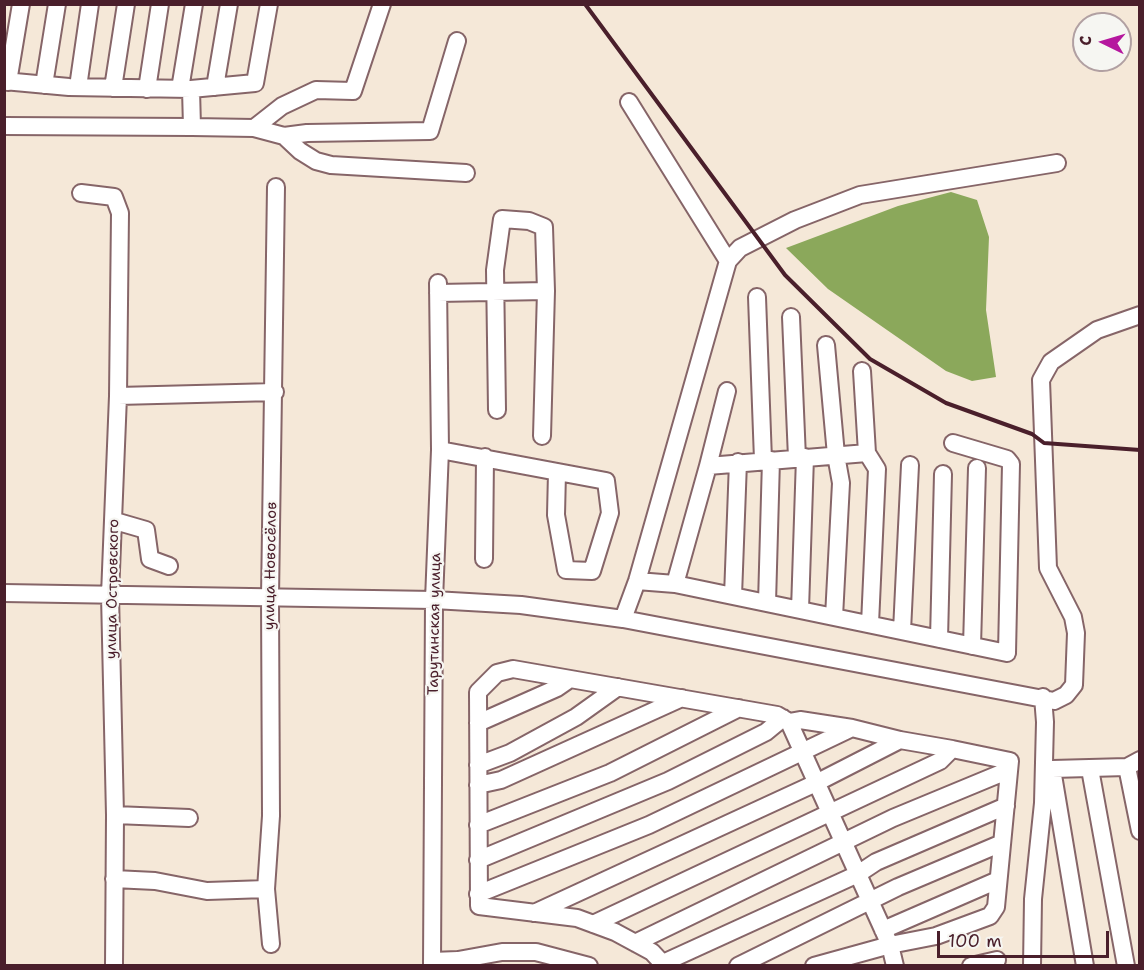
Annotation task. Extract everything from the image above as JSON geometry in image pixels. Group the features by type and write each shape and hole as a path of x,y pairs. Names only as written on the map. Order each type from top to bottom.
{"street":[{"path":"21,4 6,81 78,87 185,89 255,83 269,4"},
{"path":"44,85 57,4"},
{"path":"78,87 90,4"},
{"path":"113,88 126,4"},
{"path":"147,88 160,4"},
{"path":"192,127 185,89 194,4"},
{"path":"215,87 229,4"},
{"path":"254,128 282,106 316,90 353,91 382,4"},
{"path":"4,126 254,128 284,136 306,133 430,131 457,41"},
{"path":"629,102 728,261"},
{"path":"284,136 300,152 331,165 466,173"},
{"path":"623,619 637,581 728,261 740,248 795,220 860,195 1058,163"},
{"name":"улица Новосёлов","path":"271,944 266,889 271,816 270,597 275,392 276,187"},
{"name":"улица Островского","path":"81,193 114,197 120,213 115,521 110,595 115,815 114,966"},
{"path":"497,410 495,270 502,219 530,221 544,227 546,291 542,436"},
{"name":"Тарутинская улица","path":"432,963 434,600 440,450 438,288 497,292"},
{"path":"497,292 546,291"},
{"path":"757,297 767,460 767,603"},
{"path":"4,593 434,600 521,605 623,619 1043,697 1054,701 1066,695 1074,685 1076,633 1073,616 1048,568 1041,381 1051,362 1097,330 1140,315"},
{"path":"791,317 801,457 800,610"},
{"path":"826,345 836,455 841,483 834,617"},
{"path":"862,371 867,453 877,469 870,624"},
{"path":"675,584 727,391"},
{"path":"118,396 275,392"},
{"path":"637,581 675,584 1007,653 1011,464 1007,459 953,443"},
{"path":"440,450 485,457 606,482 610,513 592,571 566,570 556,515 557,472"},
{"path":"708,466 867,453"},
{"path":"484,559 485,457"},
{"path":"733,596 738,462"},
{"path":"902,631 910,465"},
{"path":"972,646 977,468"},
{"path":"939,639 943,474"},
{"path":"115,521 146,530 150,559 169,566"},
{"path":"887,938 936,936 990,916 996,907 998,880 1006,806 1010,761 900,740 852,728 786,720 777,715 513,669 497,673 478,692 479,906 482,909 577,918 635,943 652,952 664,964 858,874 876,862 1006,806"},
{"path":"478,723 557,688 570,679"},
{"path":"478,765 510,753 576,717 618,687"},
{"path":"1043,697 1048,768 1085,966"},
{"path":"478,785 501,780 537,765 682,698"},
{"path":"478,825 610,772 739,708"},
{"path":"786,720 887,938 895,966"},
{"path":"478,860 668,781 786,720"},
{"path":"478,894 649,825 852,728"},
{"path":"533,914 816,783 900,740"},
{"path":"593,924 940,761 952,749"},
{"path":"1048,768 1090,769 1133,764 1140,831"},
{"path":"1032,966 1033,899 1048,768"},
{"path":"1090,769 1126,966"},
{"path":"635,943 893,818 1009,770"},
{"path":"115,815 189,818"},
{"path":"738,966 908,883 1002,843"},
{"path":"114,879 156,881 207,891 266,889"},
{"path":"814,966 887,938 998,880"},
{"path":"432,963 502,952 536,952 590,966"},
{"path":"971,966 997,960"}],"green space":[{"path":"951,192 977,200 989,237 986,310 996,377 972,381 946,371 828,289 786,248 898,206"}],"railway":[{"path":"585,4 785,275 870,359 946,403 1032,434 1044,443 1140,450"}]}
